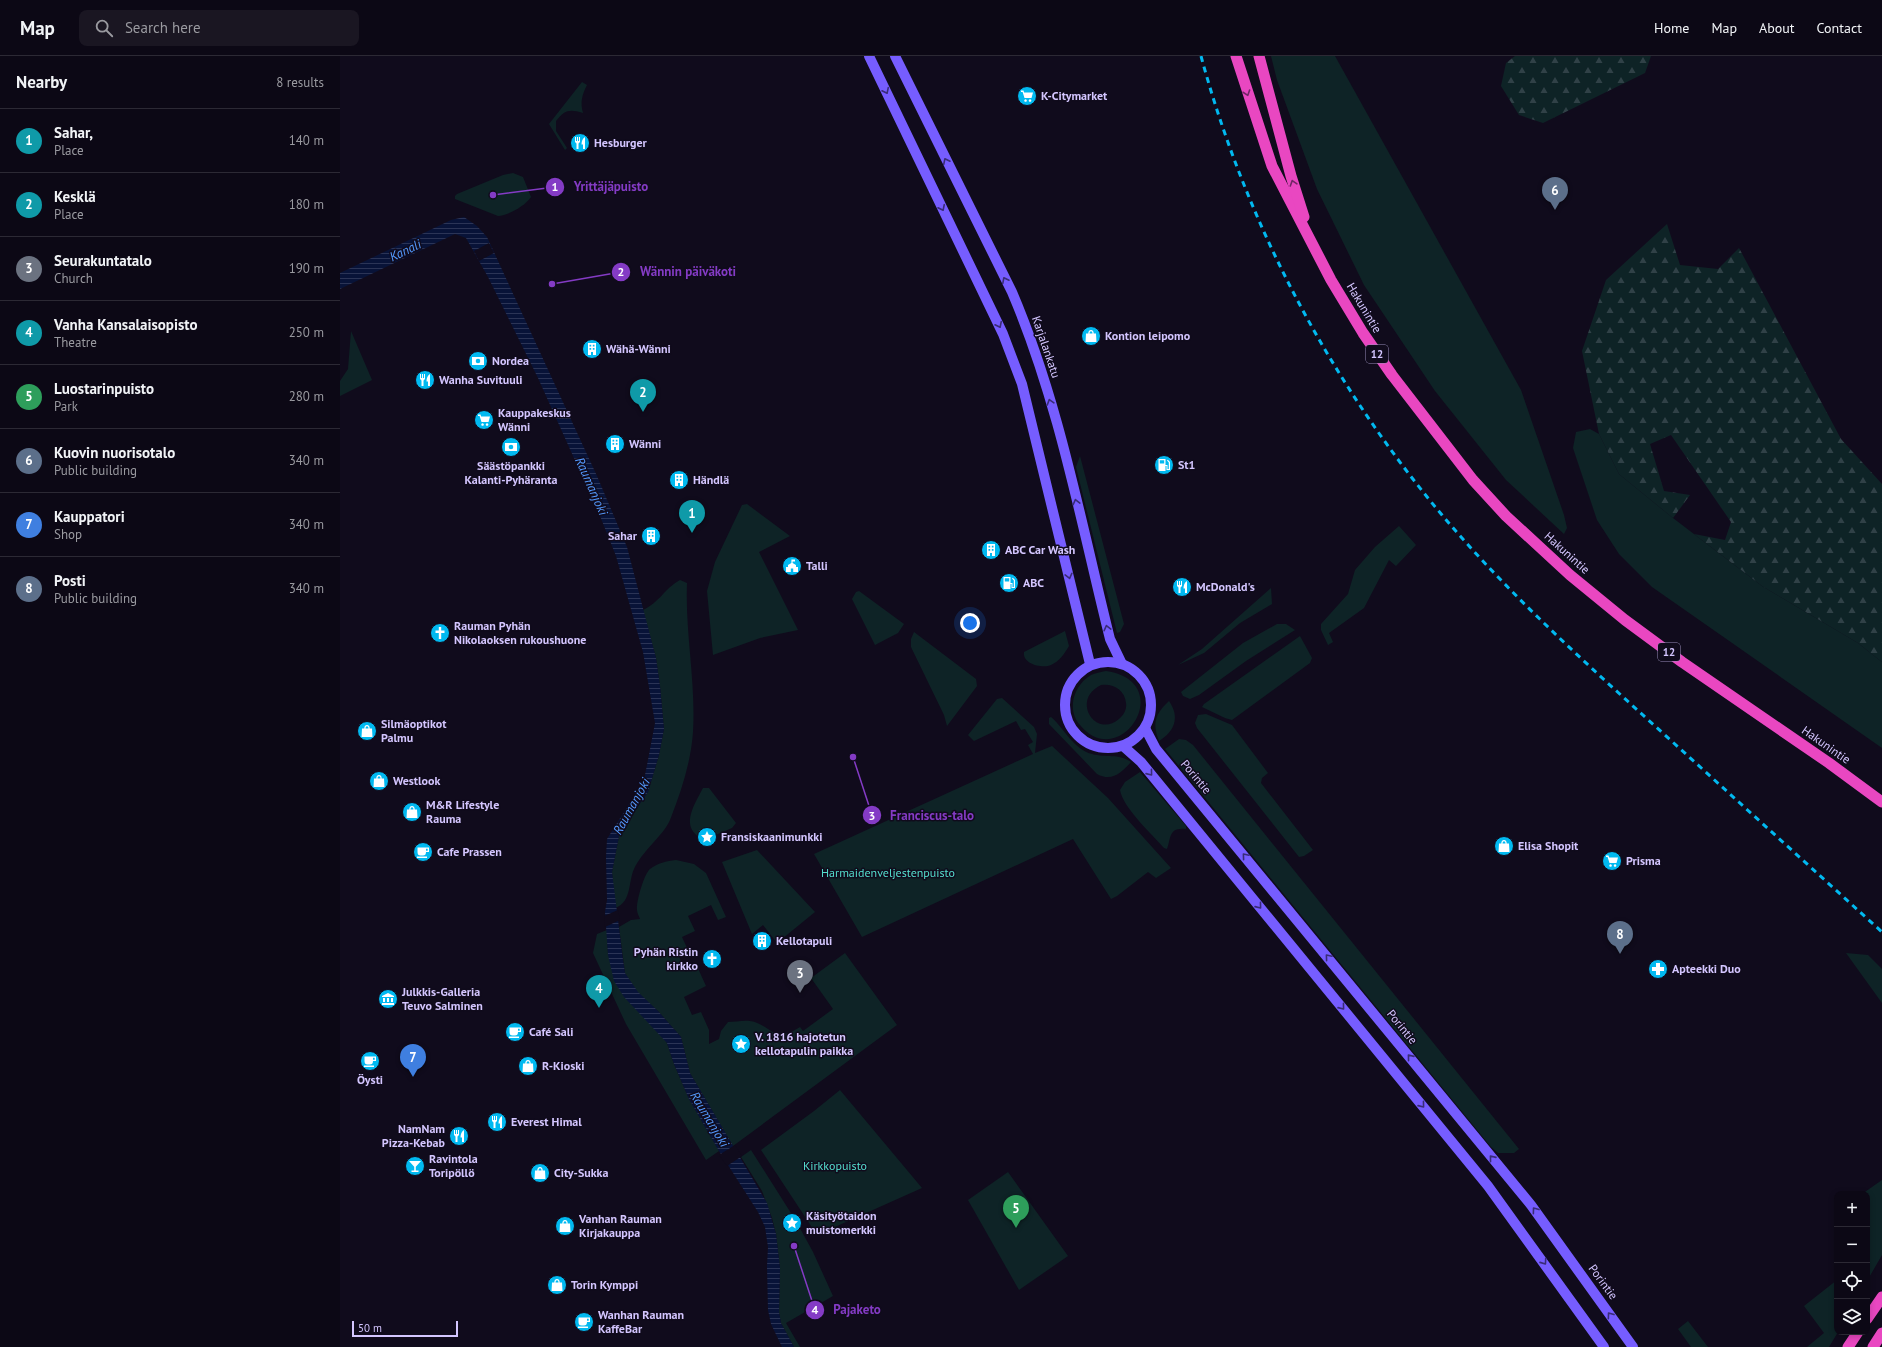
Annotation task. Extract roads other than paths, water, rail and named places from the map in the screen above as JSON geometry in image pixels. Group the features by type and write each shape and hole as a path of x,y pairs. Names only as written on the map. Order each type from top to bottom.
{"highway":[{"name":"Hakunintie","path":"1236,56 1272,166 1313,246 1363,333 1396,381 1472,480 1506,516 1570,575 1625,620 1682,662 1830,763 1882,802"},
{"name":"Hakunintie","path":"1258,56 1291,176 1313,246"},
{"path":"1870,1315 1882,1297"},
{"path":"1872,1347 1882,1333"},
{"path":"1848,1347 1856,1335"}],"main road":[{"path":"869,56 1003,334 1022,384 1090,664"},
{"name":"Karjalankatu","path":"895,56 1009,287 1023,319 1061,439 1110,639 1122,664"},
{"path":"1108,661 1122,664 1130,668 1140,677 1148,691 1150,705 1149,717 1145,728 1136,740 1123,746 1108,748 1092,745 1080,738 1071,727 1065,714 1064,700 1069,686 1077,675 1090,664 1108,661"},
{"name":"Porintie","path":"1145,728 1156,749 1531,1205 1633,1347"},
{"path":"1123,746 1141,762 1488,1186 1604,1347"}],"water":[{"path":"464,217 477,226 487,237 597,476 627,547 656,658 664,729 659,755 648,792 620,831 612,872 625,973 638,992 658,1011 681,1037 690,1073 767,1203 776,1234 780,1268 779,1312 781,1323 794,1347 782,1347 771,1324 768,1310 768,1247 765,1227 758,1212 719,1151 689,1099 667,1043 624,997 614,981 608,955 605,912 607,900 607,839 644,780 655,723 643,652 616,556 600,516 538,378 488,277 466,238 455,234 340,289 340,273 451,220"}],"railway":[{"path":"1201,56 1220,118 1242,179 1267,240 1296,298 1328,355 1363,411 1401,464 1466,543 1545,624 1627,701 1882,932"}],"place":[{"name":"K-Citymarket","path":"1027,96"},
{"name":"Hesburger","path":"580,143"},
{"name":"Yrittäjäpuisto","path":"493,195"},
{"name":"Kuovin nuorisotalo","path":"1555,210"},
{"name":"Wännin päiväkoti","path":"552,284"},
{"name":"Kontion leipomo","path":"1091,336"},
{"name":"Wähä-Wänni","path":"592,349"},
{"name":"Nordea","path":"478,361"},
{"name":"Wanha Suvituuli","path":"425,380"},
{"name":"Kesklä","path":"643,412"},
{"name":"Kauppakeskus Wänni","path":"484,420"},
{"name":"Wänni","path":"615,444"},
{"name":"Säästöpankki Kalanti-Pyhäranta","path":"511,447"},
{"name":"St1","path":"1164,465"},
{"name":"Händlä","path":"679,480"},
{"name":"Sahar,","path":"692,533"},
{"name":"Sahar","path":"651,536"},
{"name":"ABC Car Wash","path":"991,550"},
{"name":"Talli","path":"792,566"},
{"name":"ABC","path":"1009,583"},
{"name":"McDonald's","path":"1182,587"},
{"name":"Rauman Pyhän Nikolaoksen rukoushuone","path":"440,633"},
{"name":"Silmäoptikot Palmu","path":"367,731"},
{"name":"Franciscus-talo","path":"853,757"},
{"name":"Westlook","path":"379,781"},
{"name":"M&R Lifestyle Rauma","path":"412,812"},
{"name":"Fransiskaanimunkki","path":"707,837"},
{"name":"Elisa Shopit","path":"1504,846"},
{"name":"Cafe Prassen","path":"423,852"},
{"name":"Prisma","path":"1612,861"},
{"name":"Kellotapuli","path":"762,941"},
{"name":"Posti","path":"1620,954"},
{"name":"Pyhän Ristin kirkko","path":"712,959"},
{"name":"Apteekki Duo","path":"1658,969"},
{"name":"Seurakuntatalo","path":"800,993"},
{"name":"Julkkis-Galleria Teuvo Salminen","path":"388,999"},
{"name":"Vanha Kansalaisopisto","path":"599,1008"},
{"name":"Café Sali","path":"515,1032"},
{"name":"V. 1816 hajotetun kellotapulin paikka","path":"741,1044"},
{"name":"Öysti","path":"370,1061"},
{"name":"R-Kioski","path":"528,1066"},
{"name":"Kauppatori","path":"413,1077"},
{"name":"Everest Himal","path":"497,1122"},
{"name":"NamNam Pizza-Kebab","path":"459,1136"},
{"name":"Ravintola Toripöllö","path":"415,1166"},
{"name":"City-Sukka","path":"540,1173"},
{"name":"Käsityötaidon muistomerkki","path":"792,1223"},
{"name":"Vanhan Rauman Kirjakauppa","path":"565,1226"},
{"name":"Luostarinpuisto","path":"1016,1228"},
{"name":"Pajaketo","path":"794,1246"},
{"name":"Torin Kymppi","path":"557,1285"},
{"name":"Wanhan Rauman KaffeBar","path":"584,1322"}],"water label":[{"name":"Kanali","path":"405,250"},
{"name":"Raumanjoki","path":"592,486"},
{"name":"Raumanjoki","path":"631,806"},
{"name":"Raumanjoki","path":"710,1119"}],"park label":[{"name":"Harmaidenveljestenpuisto","path":"888,873"},
{"name":"Kirkkopuisto","path":"835,1166"}]}
